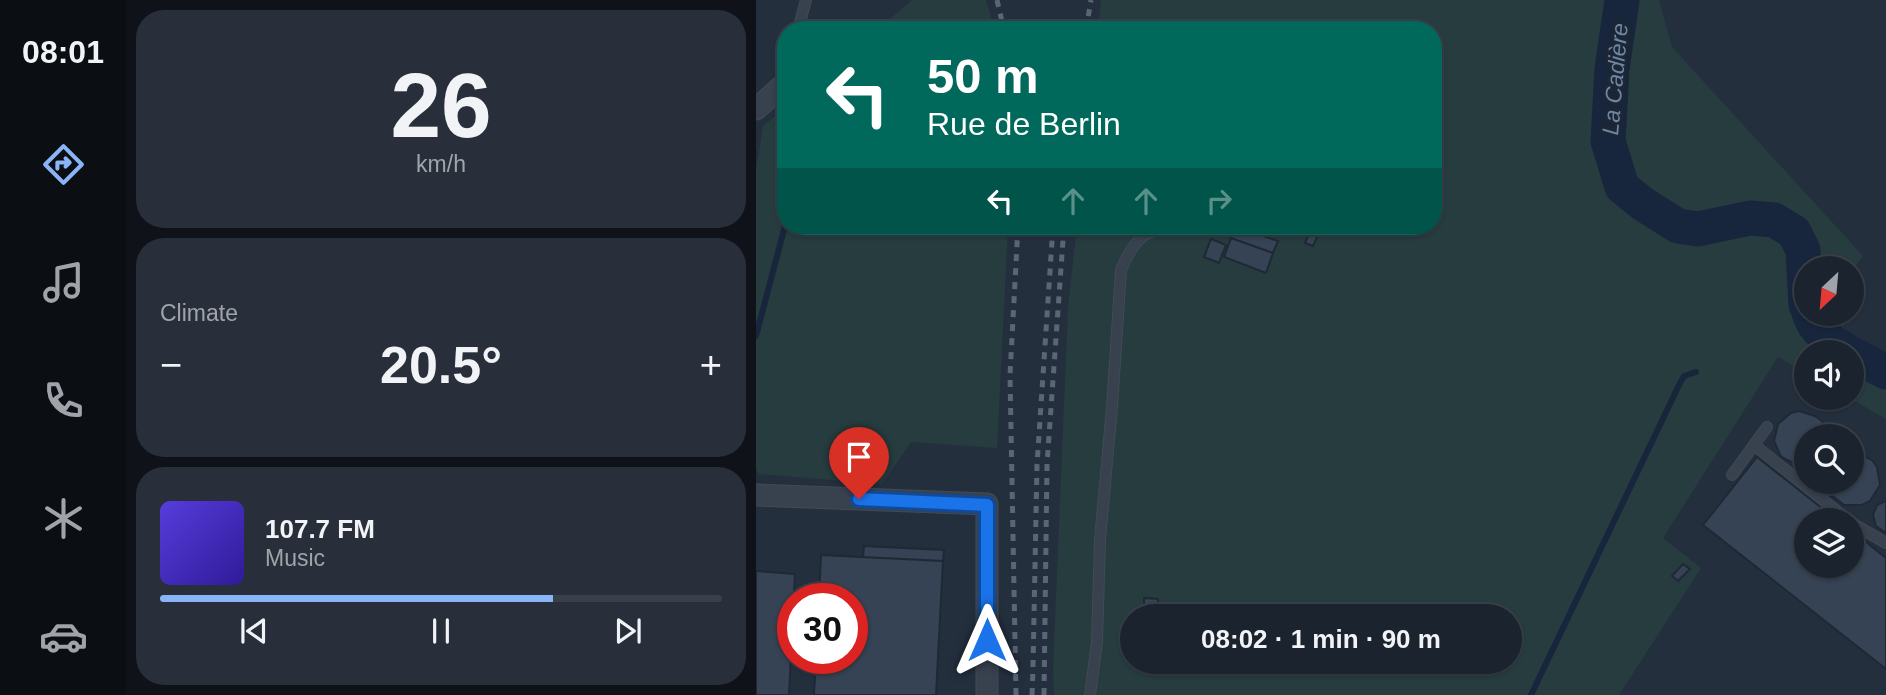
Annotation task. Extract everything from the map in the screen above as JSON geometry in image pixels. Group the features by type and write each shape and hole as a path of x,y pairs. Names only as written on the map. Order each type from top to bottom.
{"street":[{"path":"756,108 777,88"},
{"path":"756,495 987,505 987,695"}],"lane":[{"path":"800,21 806,0"},
{"path":"1090,695 1097,642 1100,540 1121,270 1127,254 1144,235"},
{"path":"1732,475 1767,427"},
{"path":"1754,445 1834,508"},
{"path":"1864,529 1886,542"}],"green space":[{"path":"912,0 986,0 992,21 888,21"},
{"path":"1101,0 1659,0 1672,47 1863,256 1794,256 1794,326 1843,326 1855,340 1794,340 1794,366 1778,357 1663,538 1701,568 1619,695 1054,695 1068,307 1076,235 1442,235 1442,21 1099,21"},
{"path":"777,114 777,235 1008,235 997,448 911,442 882,484 759,474 756,469 756,171 763,126"},
{"path":"1864,350 1886,361 1886,419 1864,406"}],"building":[{"path":"1233,235 1260,235 1278,241 1273,253 1231,238"},
{"path":"1308,235 1318,235 1313,246 1305,243"},
{"path":"1231,238 1273,253 1266,273 1224,257"},
{"path":"1211,239 1226,245 1219,263 1204,257"},
{"path":"1799,411 1815,416 1823,424 1794,424 1794,463 1781,457 1774,441 1778,424 1791,413"},
{"path":"1864,456 1872,460 1877,467 1880,485 1870,501 1862,505 1844,505 1830,494 1864,494"},
{"path":"1757,457 1794,486 1794,494 1804,494 1822,508 1794,508 1794,578 1864,578 1864,541 1886,558 1886,669 1703,525"},
{"path":"1886,501 1886,533 1876,526 1873,515 1877,505"},
{"path":"864,546 944,550 943,561 863,557"},
{"path":"821,555 943,561 936,695 814,695 815,674 868,674 868,583 820,583"},
{"path":"1683,564 1690,569 1678,581 1672,576"},
{"path":"756,571 795,574 795,583 777,583 777,674 790,674 789,695 756,695"},
{"path":"1144,598 1158,599 1158,604 1144,604"}],"waterway":[{"name":"La Cadière","path":"1622,0 1612,69 1608,141 1622,187 1678,226 1698,229 1750,218 1774,220 1794,232 1803,256"},
{"path":"756,336 783,235"},
{"name":"La Cadière","path":"1816,326 1829,340"},
{"name":"La Cadière","path":"1864,360 1886,372"},
{"path":"1531,695 1679,385 1684,376 1696,372"}],"railway":[{"path":"997,0 1002,21"},
{"path":"1088,21 1091,0"},
{"path":"1016,695 1010,375 1018,235"},
{"path":"1033,667 1037,465 1052,235"},
{"path":"1044,695 1047,464 1063,235"},
{"path":"1032,695 1033,670"}],"route":[{"path":"859,499 987,505 987,640"}]}
